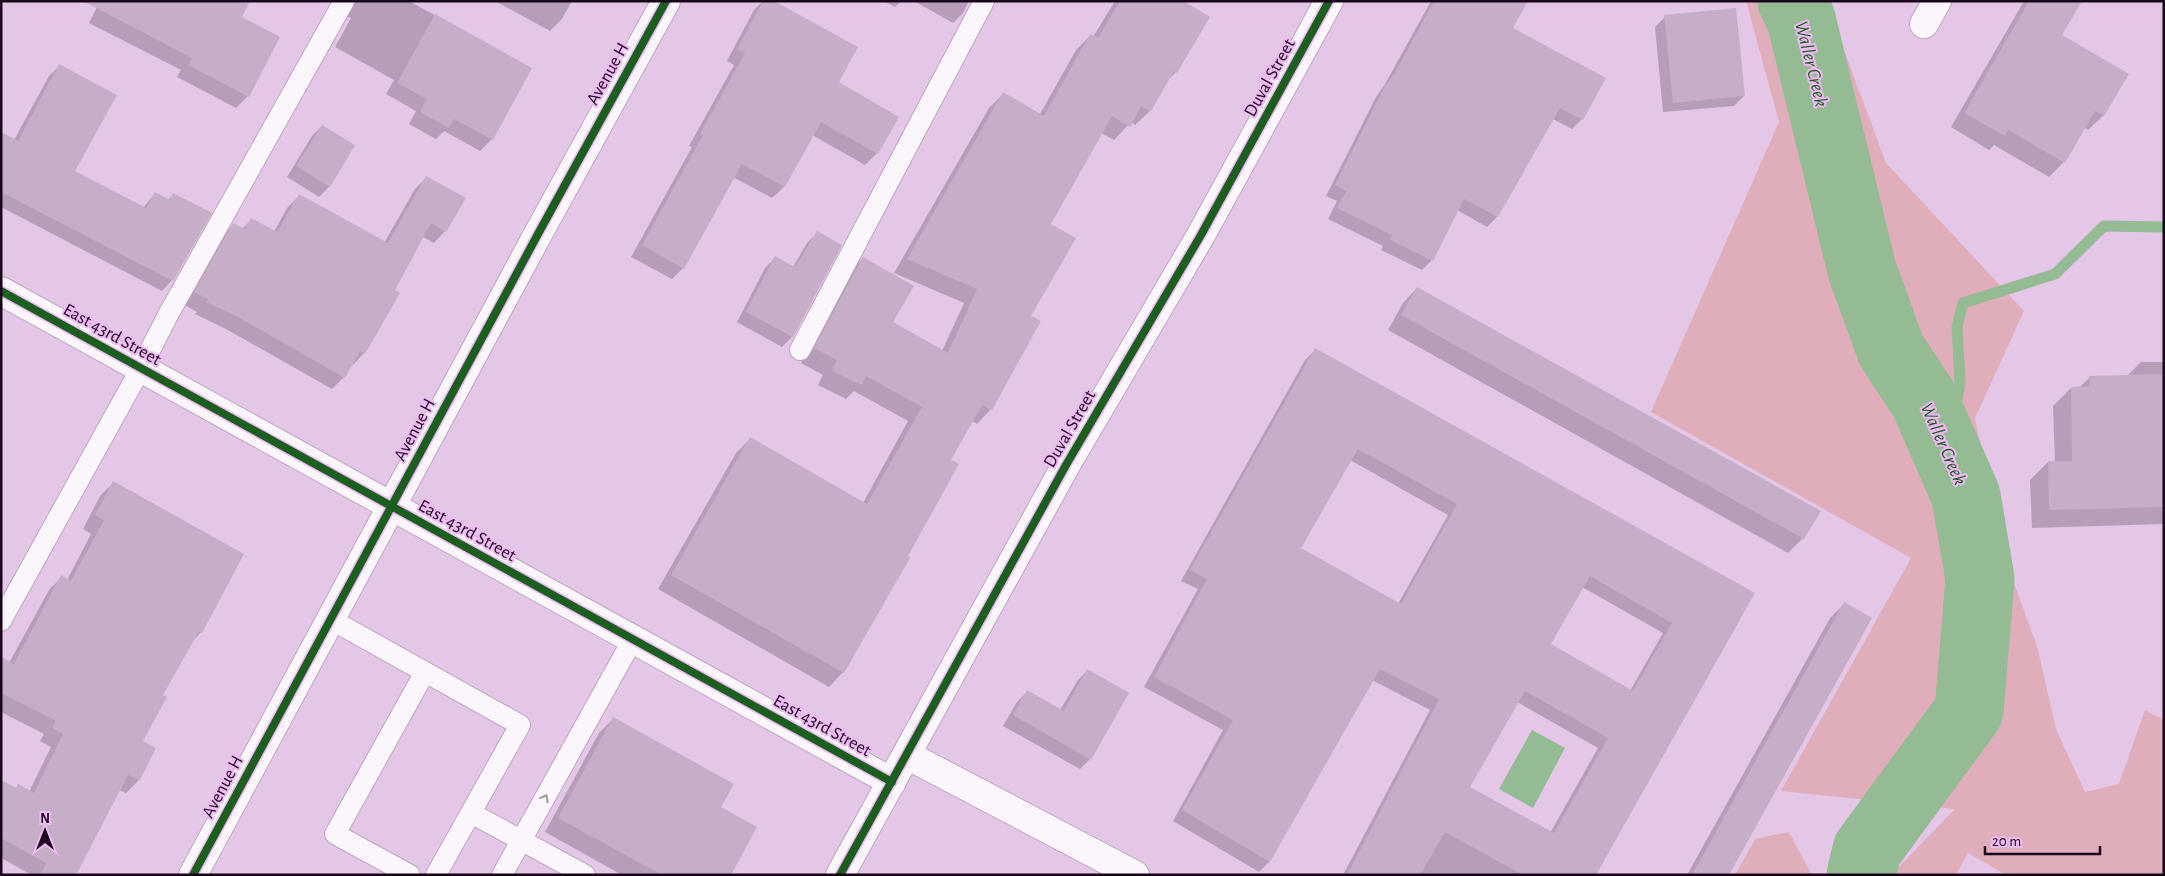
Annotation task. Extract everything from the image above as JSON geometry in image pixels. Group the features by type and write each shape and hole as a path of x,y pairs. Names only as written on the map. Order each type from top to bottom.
{"street":[{"name":"Avenue H","path":"193,875 666,1"},
{"name":"Duval Street","path":"840,875 1066,465 1205,228 1329,1"},
{"name":"East 43rd Street","path":"1,291 892,782"},
{"path":"907,755 1135,875"}],"lane":[{"path":"1,621 141,368 168,314 344,1"},
{"path":"800,350 984,1"},
{"path":"330,619 520,725 436,875"},
{"path":"502,875 633,639"},
{"path":"410,875 335,834 425,672"},
{"path":"471,813 585,875"}],"shaded area":[{"path":"1746,1 1823,1 1832,18 1886,163 2024,311 1975,418 2001,547 2037,646 2056,729 2085,792 2119,784 2145,710 2164,720 2164,875 2006,875 1968,853 1956,875 1891,875 1955,809 1781,791 1911,558 1651,412 1779,122"},
{"path":"1532,730 1565,748 1533,808 1499,789"},
{"path":"1789,832 1812,875 1735,875 1755,839"}],"building":[{"path":"83,1 250,1 242,17 280,37 249,97 188,65 192,58"},
{"path":"763,1 774,1 858,47 839,82 899,117 878,154 821,122 785,187 742,164 684,269 642,245 703,135 700,134 745,53 737,49"},
{"path":"1120,1 1184,1 1210,17 1177,73 1174,71 1151,111 1141,106 1130,127 1112,116 1051,224 1076,238 1031,316 1041,321 992,410 982,405 951,460 959,464 908,556 910,558 844,673 671,575 750,437 867,504 922,407 866,376 862,385 832,371 837,360 814,348 863,257 914,286 893,322 948,353 977,289 907,259 1003,92 1044,116 1090,34 1098,38"},
{"path":"1434,1 1528,1 1513,28 1606,78 1583,120 1560,108 1498,217 1464,199 1433,261 1390,240 1392,235 1337,208 1346,191 1335,185 1385,86 1395,73"},
{"path":"2029,1 2082,1 2062,35 2129,74 2104,116 2095,111 2065,163 2008,130 2005,136 1964,113"},
{"path":"1736,8 1745,96 1673,103 1664,15"},
{"path":"435,14 532,68 493,140 454,119 449,128 420,112 427,99 397,83"},
{"path":"59,64 117,95 75,171 146,208 155,192 170,200 173,193 212,213 173,281 1,192 1,132 18,141"},
{"path":"322,125 355,145 330,187 296,166"},
{"path":"426,176 466,198 446,232 431,223 395,290 400,293 365,354 360,351 345,378 238,317 206,302 208,299 194,292 233,223 245,229 251,218 277,232 299,194 388,243"},
{"path":"817,231 842,245 793,337 746,312 775,256 795,267"},
{"path":"1417,287 1821,511 1804,539 1401,315"},
{"path":"1315,348 1755,593 1596,875 1523,875 1445,832 1420,875 1347,875 1439,699 1380,669 1270,862 1182,810 1233,720 1154,677 1207,579 1190,570","holes":["1358,449 1457,504 1401,604 1301,548","1590,576 1672,623 1633,691 1551,644","1525,691 1608,738 1554,833 1470,787"]},
{"path":"2164,374 2164,507 2049,510 2048,461 2072,461 2071,387 2090,386 2089,376"},
{"path":"113,481 244,554 202,633 199,631 163,695 167,697 143,741 156,748 140,780 128,775 76,875 40,875 46,863 1,838 1,780 16,788 18,784 34,793 63,734 52,728 56,721 1,693 1,657 14,664 61,575 71,581 104,520 95,515"},
{"path":"1844,602 1872,618 1729,875 1692,875"},
{"path":"1087,669 1129,693 1091,760 1013,715 1027,690 1064,711"},
{"path":"613,717 734,784 721,807 757,827 731,875 662,875 558,818"}],"waterway":[{"name":"Waller Creek","path":"1792,1 1801,19 1862,270 1891,350 1924,400 1966,496 1980,579 1969,711 1867,850 1861,875"},
{"path":"1948,454 1960,382 1957,327 1963,303 2055,274 2104,226 2164,227"}],"cycle path":[{"path":"193,875 538,234 666,1"},
{"path":"840,875 1066,465 1201,235 1329,1"},
{"path":"1,291 892,782"}]}
